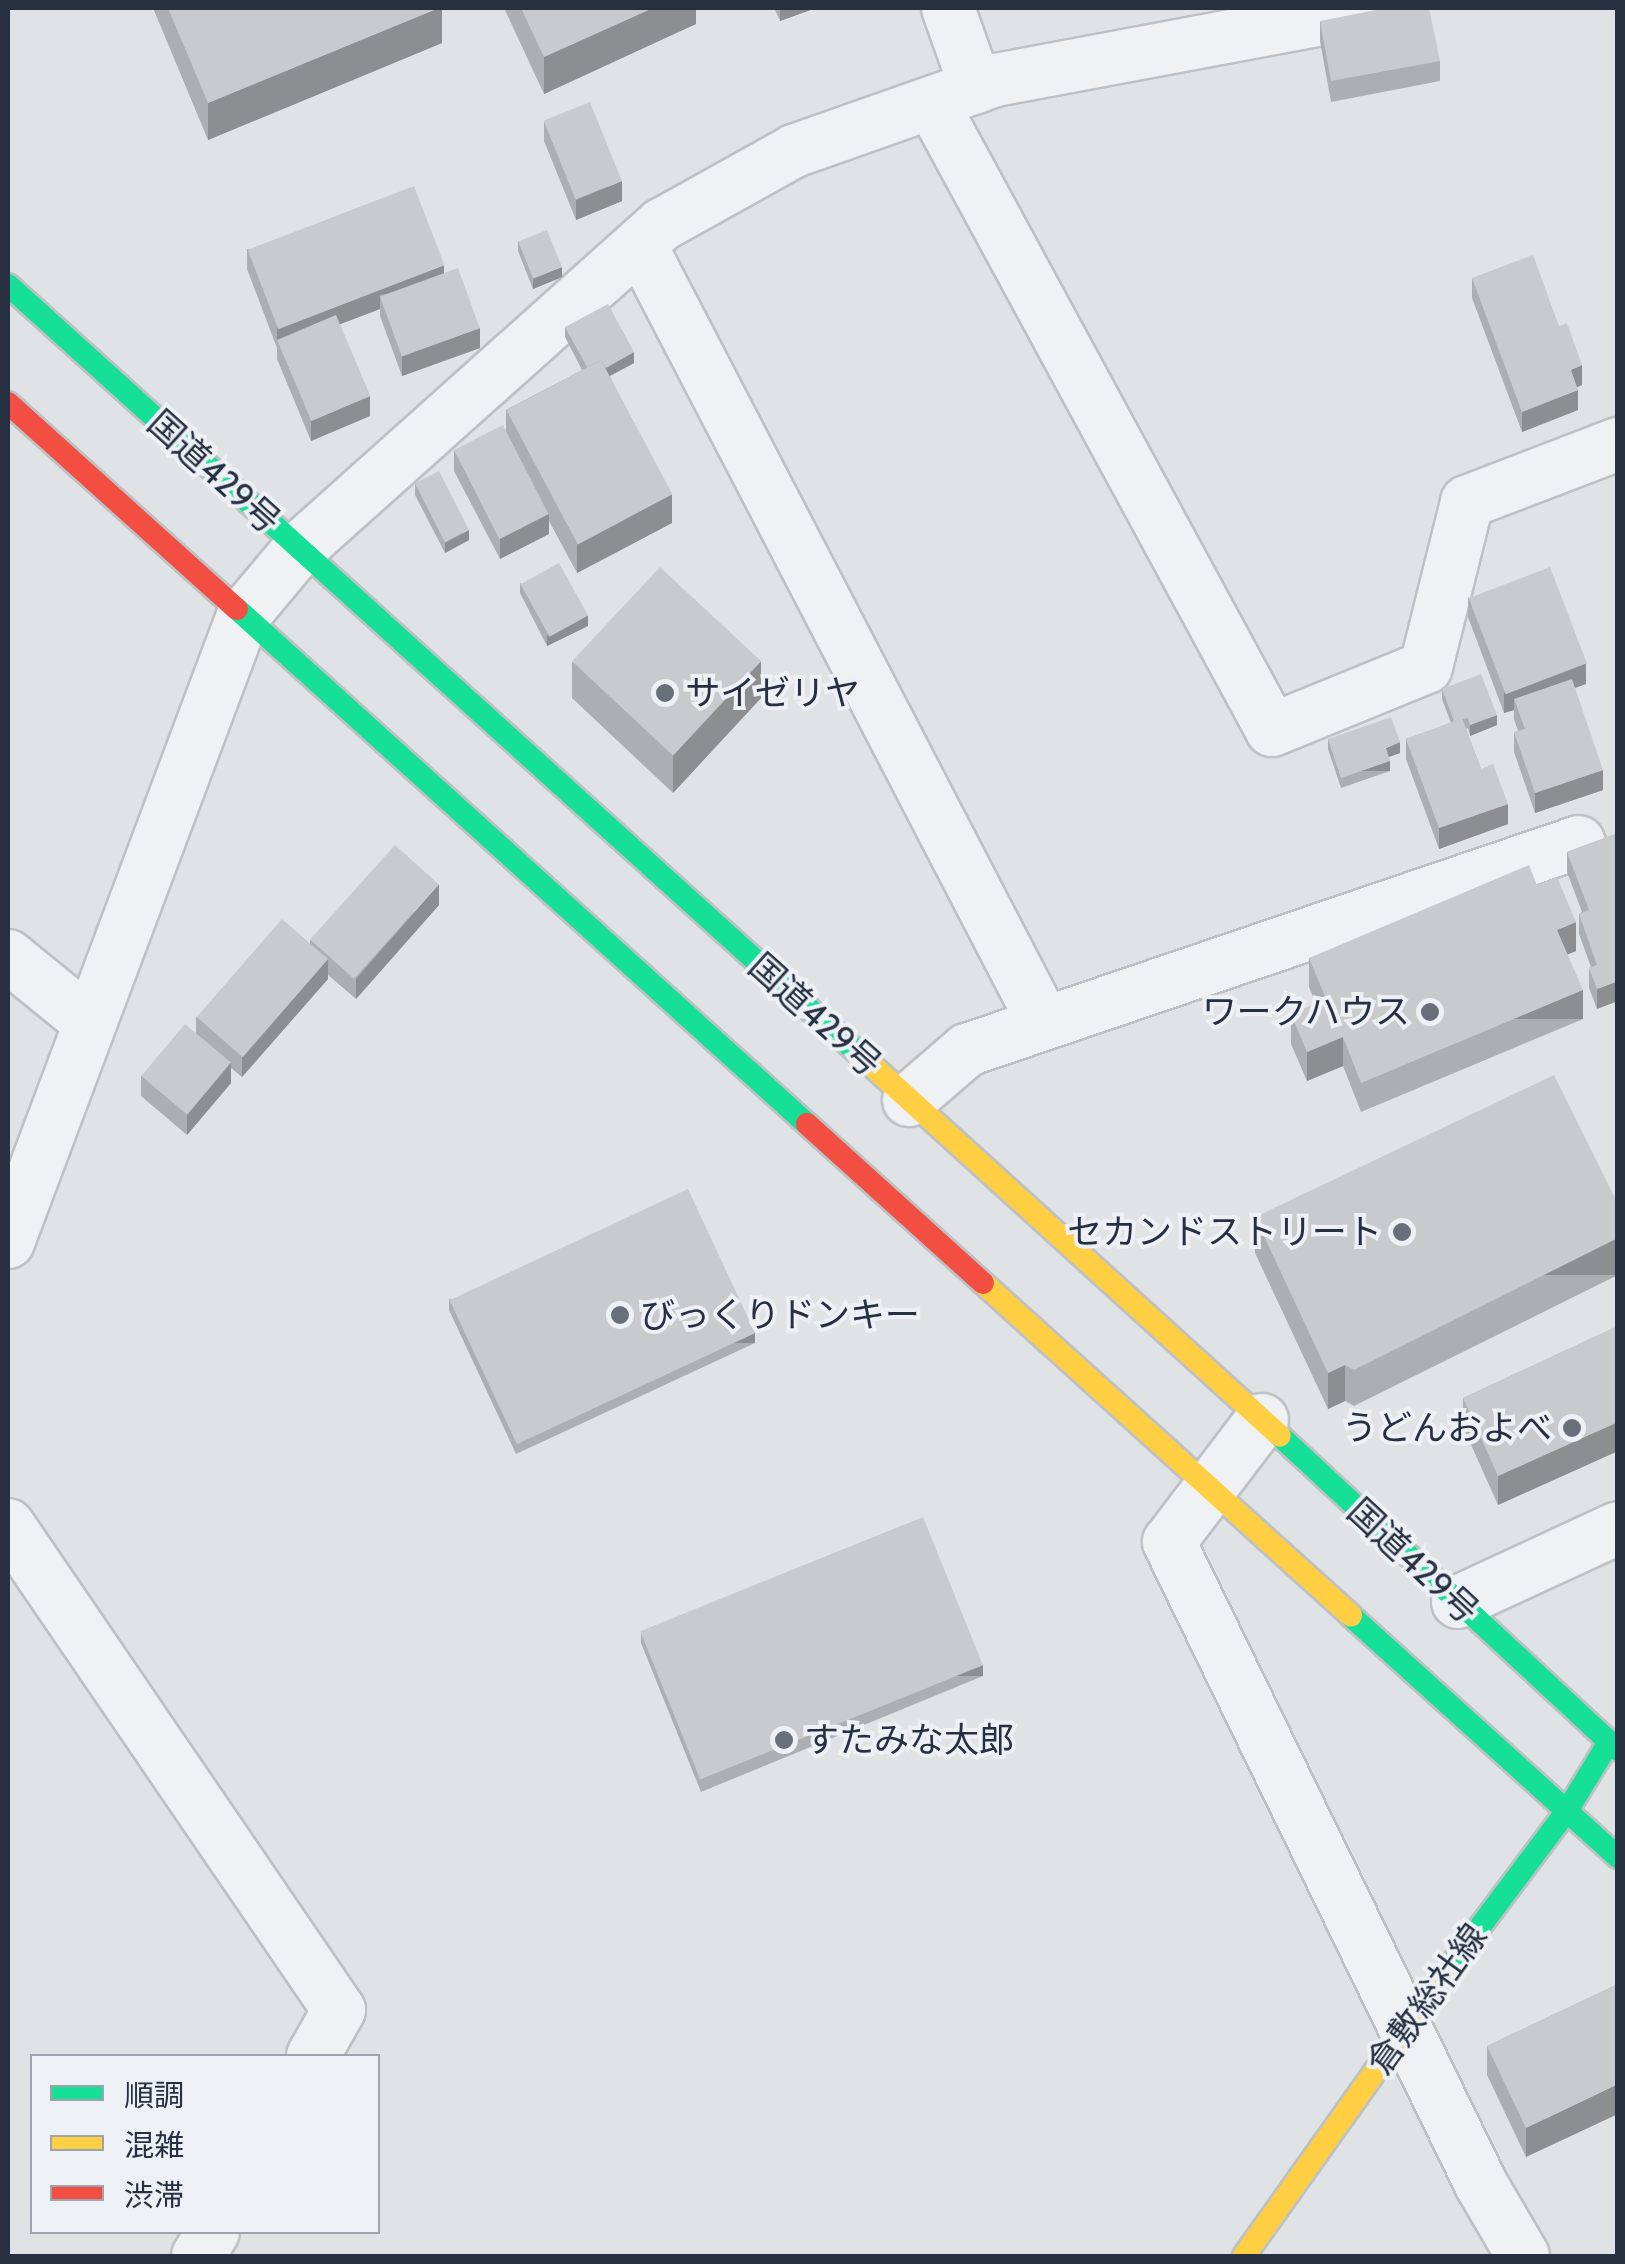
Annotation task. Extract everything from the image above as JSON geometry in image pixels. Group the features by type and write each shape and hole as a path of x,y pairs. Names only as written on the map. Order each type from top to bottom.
{"main road":[{"name":"国道429号","path":"8,285 1262,1420 1614,1746"},
{"path":"8,403 1618,1857"},
{"name":"倉敷総社線","path":"1244,2256 1404,2027 1614,1746"}],"street":[{"path":"948,8 954,95 1272,730 1426,667 1467,502 1618,444"},
{"path":"8,1242 243,616 299,549 663,224 794,151 954,95 1381,8"},
{"path":"640,245 1044,1023"},
{"path":"909,1100 967,1050 1579,842"},
{"path":"8,956 88,1021"},
{"path":"1262,1420 1169,1542 1404,2027 1523,2256"},
{"path":"8,1525 339,2010 314,2054"},
{"path":"1458,1602 1618,1528"},
{"path":"198,2256 212,2234"}],"building":[{"path":"168,8 439,8 208,103"},
{"path":"521,8 653,8 544,57"},
{"path":"1386,8 1429,8 1440,61 1331,81 1320,21"},
{"path":"590,102 622,181 575,200 544,121"},
{"path":"414,186 444,265 278,329 248,250"},
{"path":"547,230 562,267 533,279 518,242"},
{"path":"1533,255 1559,326 1567,323 1582,365 1571,370 1578,390 1522,412 1472,278"},
{"path":"458,268 480,328 402,357 380,296"},
{"path":"608,304 634,352 606,368 601,360 587,367 565,327"},
{"path":"336,315 370,396 311,421 277,340"},
{"path":"601,360 672,494 578,544 507,410"},
{"path":"503,425 548,514 499,539 454,450"},
{"path":"439,471 469,530 445,542 415,483"},
{"path":"559,563 588,615 550,637 521,584"},
{"path":"660,567 761,661 673,755 572,661"},
{"path":"1550,567 1587,663 1506,694 1469,598"},
{"path":"1481,674 1497,715 1470,725 1468,718 1454,721 1442,689"},
{"path":"1572,679 1603,770 1535,793 1514,732 1525,729 1514,699"},
{"path":"1391,717 1400,742 1386,748 1390,761 1341,778 1328,739"},
{"path":"1462,718 1481,769 1493,764 1508,804 1439,828 1406,739"},
{"path":"1618,833 1618,981 1597,989 1589,968 1597,965 1579,914 1589,910 1567,852"},
{"path":"395,845 439,884 354,979 310,939"},
{"path":"1529,865 1537,885 1557,877 1576,922 1557,930 1583,990 1361,1083 1343,1037 1307,1052 1291,1014 1326,999 1309,958"},
{"path":"282,919 328,959 243,1057 197,1017"},
{"path":"185,1024 231,1063 187,1115 141,1076"},
{"path":"1554,1075 1618,1204 1618,1238 1354,1370 1345,1365 1328,1373 1255,1217"},
{"path":"688,1189 755,1333 517,1444 450,1300"},
{"path":"1618,1326 1618,1422 1498,1476 1463,1398"},
{"path":"923,1517 983,1665 700,1780 640,1631"},
{"path":"1618,1984 1618,2084 1526,2128 1487,2046"}],"traffic: fast":[{"path":"8,285 868,1062"},
{"path":"237,609 807,1124"},
{"path":"1280,1436 1618,1750"},
{"path":"1351,1616 1618,1857"},
{"path":"1446,1972 1567,1811 1609,1742"}],"traffic: slow":[{"path":"868,1062 1280,1436"},
{"path":"983,1283 1351,1616"},
{"path":"1244,2256 1446,1972"}],"traffic: jam":[{"path":"8,403 237,609"},
{"path":"807,1124 983,1283"}],"place":[{"name":"サイゼリヤ","path":"665,693"},
{"name":"ワークハウス","path":"1430,1012"},
{"name":"セカンドストリート","path":"1402,1232"},
{"name":"びっくりドンキー","path":"620,1315"},
{"name":"うどんおよべ","path":"1572,1428"},
{"name":"すたみな太郎","path":"784,1740"}]}
